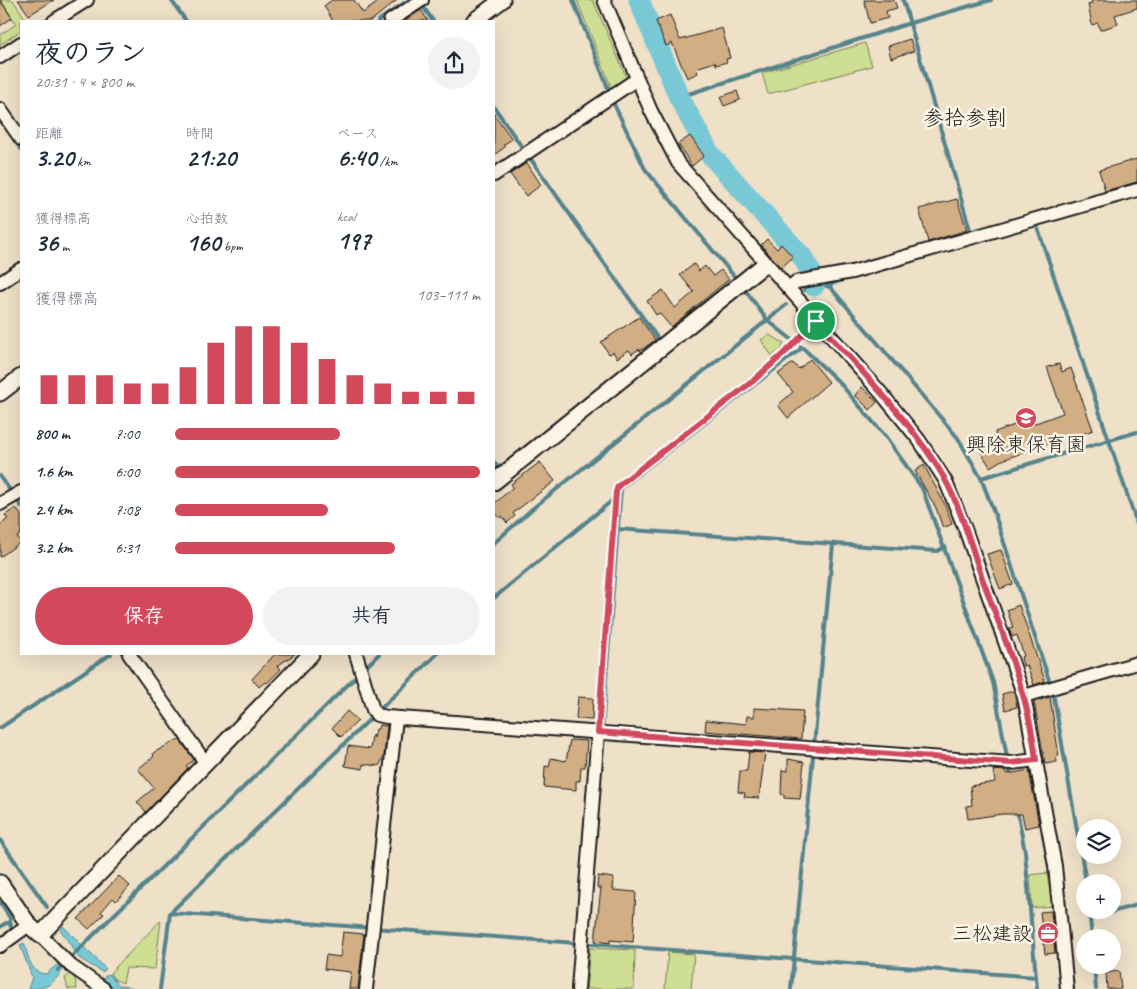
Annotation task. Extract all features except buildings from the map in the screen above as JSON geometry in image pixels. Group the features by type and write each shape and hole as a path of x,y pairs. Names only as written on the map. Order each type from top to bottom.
{"street":[{"path":"56,20 87,0"},
{"path":"392,20 422,0"},
{"path":"475,20 502,0"},
{"path":"604,0 663,137 678,163 765,264 882,393 938,468 965,529 1024,696 1055,866 1067,989"},
{"path":"0,57 20,44"},
{"path":"495,174 637,79"},
{"path":"0,109 20,139"},
{"path":"788,288 796,282 861,269 1137,190"},
{"path":"495,481 765,264"},
{"path":"0,283 20,270"},
{"path":"0,393 20,378"},
{"path":"0,504 20,493"},
{"path":"129,655 205,762"},
{"path":"0,946 35,930 310,655"},
{"path":"358,660 375,713 396,718 1008,763 1036,760"},
{"path":"1024,696 1137,663"},
{"path":"366,989 396,718"},
{"path":"578,989 601,732"},
{"path":"0,883 35,930 66,961 104,989"}],"path":[{"path":"601,732 616,494 621,482 732,398 794,344 816,321"}],"green space":[{"path":"1,0 13,0 26,20 20,20 20,31 0,45 0,35 16,24"},
{"path":"577,0 593,0 628,81 613,92"},
{"path":"865,43 872,66 768,94 762,73"},
{"path":"769,335 784,343 781,350 772,356 761,340"},
{"path":"1047,873 1052,906 1032,908 1030,875"},
{"path":"161,920 155,969 126,968 123,983 114,979 110,973"},
{"path":"590,948 635,950 634,989 586,989"},
{"path":"668,952 694,954 691,989 665,989"},
{"path":"70,974 75,979 77,989 68,989 65,978"}],"water":[{"path":"63,926 106,969 102,972 79,958 60,929"},
{"path":"24,943 30,963 36,971 46,974 58,964 63,970 48,985 28,989 32,977 20,945"},
{"path":"109,974 118,985 135,989 117,989 104,984 105,976"}],"waterway":[{"path":"171,0 185,20"},
{"path":"379,20 409,0"},
{"path":"573,0 610,93"},
{"path":"639,0 679,97 709,153 804,259 811,273 814,286"},
{"path":"903,0 971,233"},
{"path":"679,97 910,23 991,0"},
{"path":"422,5 432,20"},
{"path":"47,20 52,17"},
{"path":"612,100 645,169 739,282"},
{"path":"495,108 524,150"},
{"path":"15,141 20,148"},
{"path":"530,158 658,339"},
{"path":"1036,223 1137,524"},
{"path":"827,286 845,279"},
{"path":"804,290 822,284 831,288 958,438 981,478 1053,692 1085,874"},
{"path":"743,287 767,320 805,350 839,382 885,436 922,488 993,682 1011,778"},
{"path":"495,542 532,509 786,305"},
{"path":"602,731 621,488 802,348"},
{"path":"981,478 1137,432"},
{"path":"0,476 12,493"},
{"path":"495,597 620,494"},
{"path":"17,500 20,504"},
{"path":"617,529 937,551 945,547"},
{"path":"791,989 833,544"},
{"path":"0,728 110,655"},
{"path":"58,970 378,655"},
{"path":"160,989 170,913 436,655"},
{"path":"1017,810 1025,852 1037,989"},
{"path":"0,840 47,907"},
{"path":"0,903 10,918 11,928"},
{"path":"1121,909 1137,905"},
{"path":"170,913 1036,977"},
{"path":"1090,919 1091,929"},
{"path":"0,927 6,923 11,924"},
{"path":"1095,974 1096,989"}],"place":[{"name":"興除東保育園","path":"1026,418"},
{"name":"三松建設","path":"1048,933"}],"district":[{"name":"参拾参割","path":"965,118"}],"route":[{"path":"816,321 882,393 919,440 945,480 965,529 1017,674 1030,720 1036,760 1011,763 598,732 616,492 618,486 753,381 790,348 807,328 816,321"}]}
